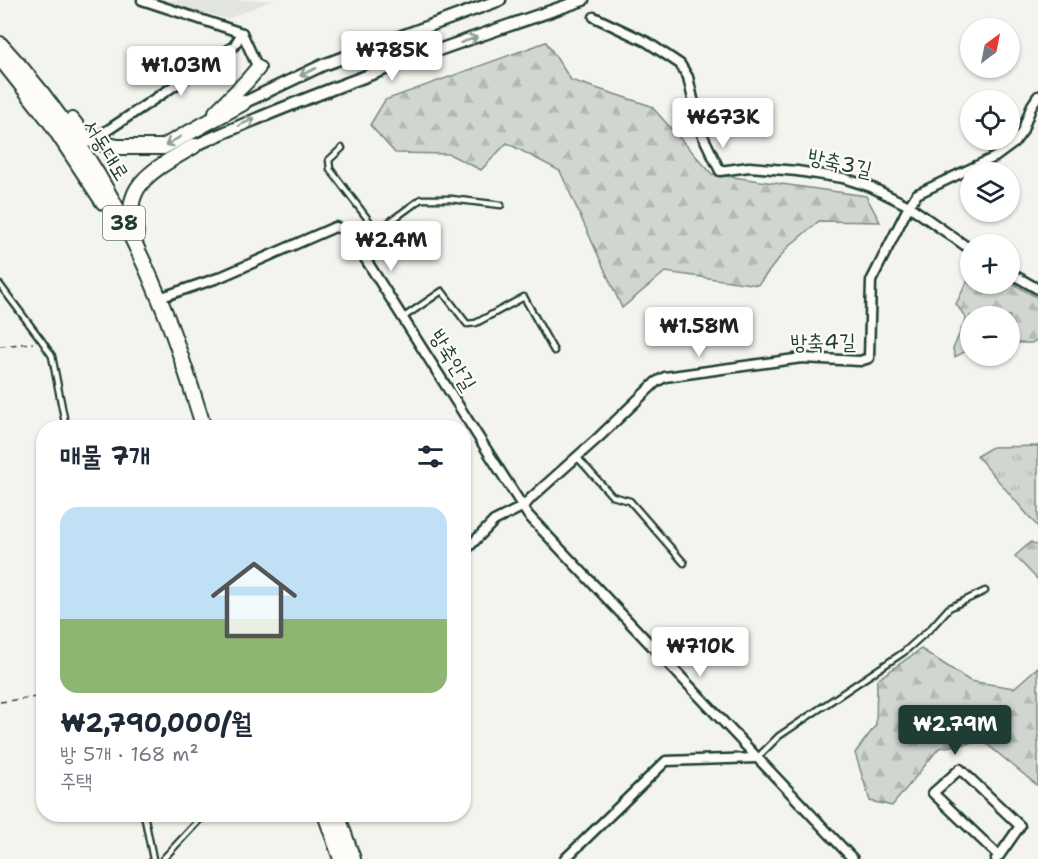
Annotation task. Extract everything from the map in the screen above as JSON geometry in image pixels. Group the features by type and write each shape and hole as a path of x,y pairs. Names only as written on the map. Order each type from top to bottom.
{"main road":[{"name":"서동대로","path":"0,44 71,133 105,187 133,240 156,292 201,420"},
{"name":"서동대로","path":"0,58 27,90 78,162 127,245 154,306 193,420"},
{"path":"204,123 258,68"},
{"path":"35,85 62,108 86,137 118,147 163,147 243,103"},
{"path":"156,292 151,272 131,221 131,197 143,181 167,162 194,146"},
{"path":"328,822 341,859"},
{"path":"340,822 353,859"}],"street":[{"path":"142,0 242,33 258,68"},
{"path":"243,103 323,65 500,0"},
{"path":"194,146 249,121 338,86 583,0"},
{"name":"방축3길","path":"594,17 647,42 680,63 688,77 700,130 720,171 749,167 843,178 871,187 909,207 960,242"},
{"name":"서동대로","path":"95,141 102,134 234,46 242,33"},
{"path":"909,207 917,194 995,157 1014,143 1022,132 1032,105 1038,96"},
{"name":"방축4길","path":"471,545 494,521 526,511 531,498 656,382 665,377 802,358 860,361 869,358 870,281 909,207"},
{"name":"방축안길","path":"156,292 218,278 335,227 347,230 469,420"},
{"path":"1020,279 1038,289"},
{"name":"방축안길","path":"471,424 526,511"},
{"path":"526,511 853,859"},
{"path":"565,859 666,761 757,758"},
{"path":"960,769 1020,826 997,857 933,793 960,769"}],"lane":[{"path":"342,148 329,160 330,169 394,257"},
{"path":"355,241 376,230 421,199 451,199 501,206"},
{"path":"0,285 52,356 64,420"},
{"name":"방축안길","path":"404,317 442,291 467,324 476,323 524,297 554,351"},
{"path":"577,457 612,496 630,501 684,563"},
{"path":"757,758 779,736 904,652 949,608 985,591"},
{"path":"146,822 153,859"},
{"path":"163,859 198,822"}],"path":[{"path":"0,346 42,341"},
{"path":"0,702 36,697"}],"shaded area":[{"path":"160,0 273,0 227,19"}],"green space":[{"path":"546,42 571,80 651,106 712,174 866,196 880,222 819,221 788,247 758,285 665,272 622,308 560,171 507,143 481,170 449,154 395,153 370,125 385,100"},
{"path":"1020,288 1038,298 1038,339 1032,343 1020,343 1020,306 960,306 960,310 956,304 961,294 1020,294"},
{"path":"960,332 960,354 955,357 953,349"},
{"path":"1038,446 1038,527 977,456 992,447"},
{"path":"1031,542 1038,546 1038,580 1015,556"},
{"path":"921,649 970,681 1014,688 1038,667 1038,786 983,741 939,748 892,806 870,801 855,753 876,725 877,680"}]}
